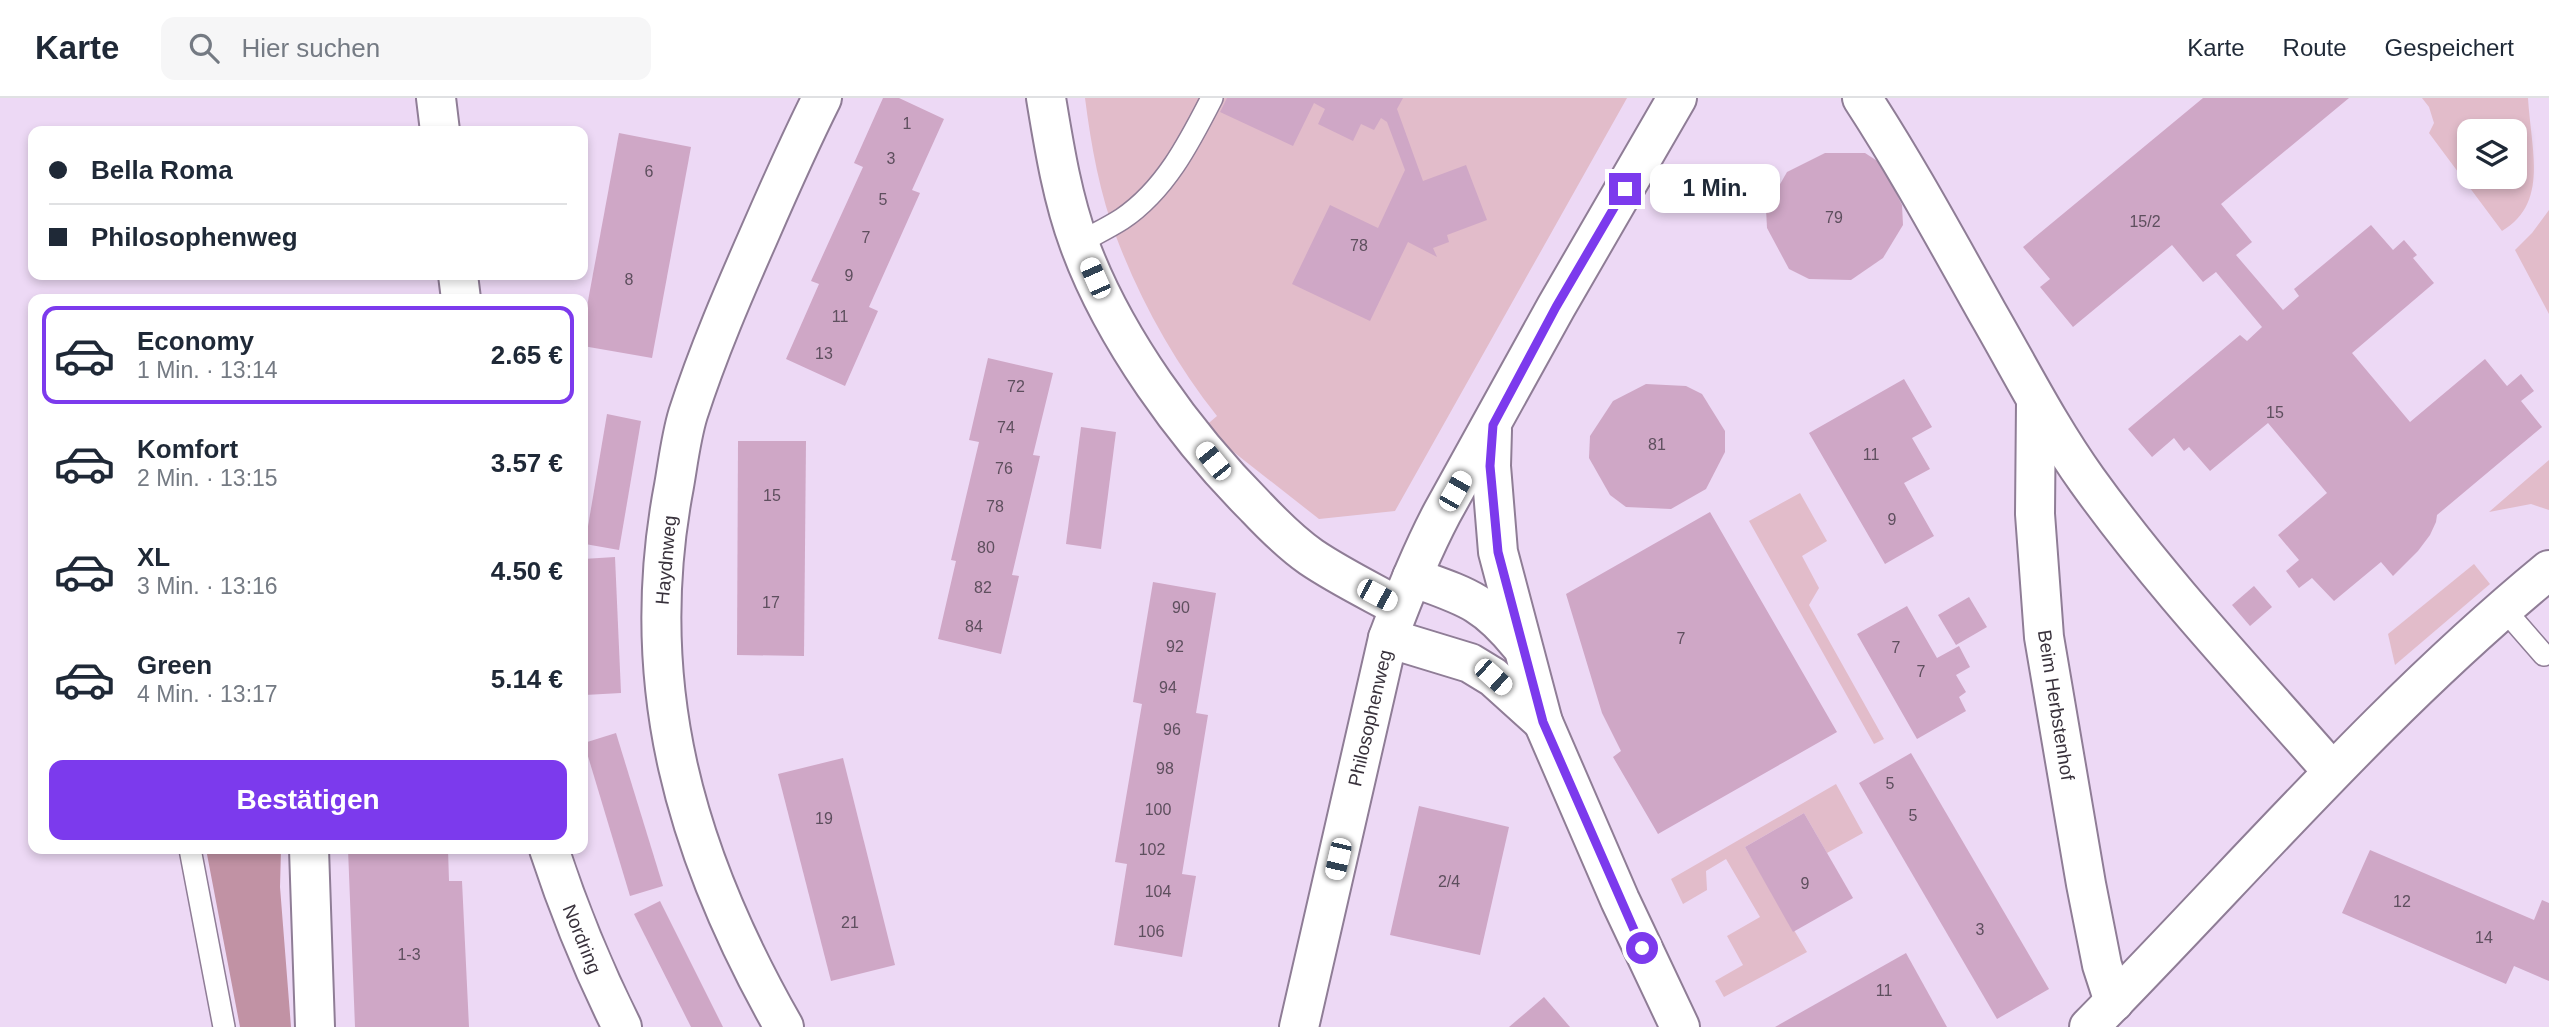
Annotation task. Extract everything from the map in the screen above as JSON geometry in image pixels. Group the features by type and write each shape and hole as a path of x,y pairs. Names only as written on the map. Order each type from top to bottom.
{"street":[{"path":"436,98 439,126"},
{"name":"Haydnweg","path":"784,1027 755,976 716,891 684,798 667,719 661,643 661,577 669,510 687,416 727,310 821,98"},
{"path":"1046,98 1057,160 1079,243 1132,349 1179,418 1231,482 1280,531 1310,556 1400,607 1470,663 1493,677 1543,722"},
{"name":"Philosophenweg","path":"1299,1027 1400,607 1442,513 1556,307 1677,98"},
{"name":"Beim Herbstenhof","path":"1862,98 1988,314 2036,403 2087,480 2144,554 2332,771"},
{"name":"Beim Herbstenhof","path":"2036,403 2035,514 2044,637 2102,965 2101,1014"},
{"path":"1493,425 1490,466 1498,552 1543,722 1620,900 1680,1027"},
{"name":"Beim Herbstenhof","path":"2101,1014 2388,714 2503,608 2549,570"},
{"path":"1400,607 1465,596 1481,605 1499,621 1525,652"},
{"path":"309,854 315,1027"},
{"name":"Nordring","path":"551,854 566,903 595,973 622,1027"}],"lane":[{"path":"1079,243 1121,220 1162,183 1190,140 1212,98"},
{"path":"2503,608 2544,655"},
{"path":"191,854 223,1027"}],"shaded area":[{"path":"1085,98 1627,98 1395,511 1319,519 1203,428 1217,416 1160,331 1126,263 1111,222 1097,170"},
{"path":"2422,98 2528,98 2534,174 2532,190 2517,219 2502,231 2471,189 2527,189 2527,119 2457,119 2457,171 2429,133 2434,123 2429,107"},
{"path":"2549,210 2549,314 2515,250"},
{"path":"2549,460 2549,510 2531,504 2489,512"},
{"path":"1800,493 1827,541 1802,556 1819,588 1809,605 1884,739 1874,744 1749,521"},
{"path":"2474,564 2490,584 2395,665 2388,634"},
{"path":"1836,784 1863,833 1827,853 1804,813 1745,847 1807,952 1724,997 1715,981 1743,965 1727,936 1760,917 1726,859 1706,871 1707,890 1683,904 1671,879"},
{"path":"207,854 281,854 280,887 291,1027 240,1027"}],"building":[{"path":"883,98 899,98 944,119 912,190 920,193 869,307 878,311 845,386 786,359 819,284 811,281 863,167 854,163"},
{"path":"1227,98 1403,98 1397,109 1423,181 1466,165 1487,220 1447,235 1449,242 1433,248 1437,257 1408,242 1370,321 1292,284 1330,205 1378,228 1405,170 1387,122 1381,118 1374,130 1361,124 1353,141 1318,124 1325,109 1314,103 1293,146 1220,112"},
{"path":"2203,98 2349,98 2221,204 2252,242 2236,255 2283,310 2299,296 2294,289 2371,225 2393,250 2404,240 2417,255 2413,258 2434,283 2352,353 2410,422 2485,359 2507,386 2521,374 2534,391 2521,401 2542,427 2437,515 2430,535 2393,576 2381,562 2334,601 2312,578 2299,588 2286,571 2299,560 2278,535 2327,493 2268,423 2210,471 2189,447 2184,451 2174,438 2152,457 2128,429 2240,335 2247,341 2262,327 2216,272 2203,282 2172,245 2073,327 2040,287 2050,279 2023,247"},
{"path":"619,133 691,147 652,358 588,347 588,301"},
{"path":"1825,153 1865,153 1882,164 1902,205 1903,225 1883,258 1851,280 1809,279 1789,269 1767,228 1766,209 1787,172"},
{"path":"988,358 1053,373 1033,455 1040,456 1012,575 1019,576 1001,654 938,639 956,561 951,560 979,442 969,440"},
{"path":"1904,379 1932,427 1912,438 1930,469 1904,483 1934,536 1885,564 1809,433"},
{"path":"1646,384 1686,386 1702,394 1725,431 1725,452 1706,489 1671,509 1626,507 1610,495 1589,458 1590,436 1613,401"},
{"path":"607,414 641,421 619,550 588,545 588,526"},
{"path":"1081,427 1116,432 1101,549 1066,544"},
{"path":"738,441 806,441 804,656 737,655"},
{"path":"1710,512 1837,732 1658,834 1613,757 1621,751 1602,713 1566,594"},
{"path":"615,557 621,693 588,695 588,559"},
{"path":"1153,582 1216,593 1196,713 1208,715 1182,874 1196,876 1182,957 1114,945 1127,864 1115,862 1142,704 1133,702"},
{"path":"2254,586 2272,607 2250,626 2232,605"},
{"path":"1969,597 1987,627 1956,645 1938,615"},
{"path":"1907,606 1937,658 1959,646 1970,667 1956,675 1966,692 1959,697 1966,711 1917,739 1857,634"},
{"path":"616,733 663,886 630,896 588,756 588,742"},
{"path":"1911,753 2049,989 1997,1019 1859,783"},
{"path":"843,758 895,965 831,981 778,774"},
{"path":"1419,806 1509,827 1480,955 1390,935"},
{"path":"1804,813 1853,898 1793,932 1745,847"},
{"path":"2370,850 2534,920 2542,900 2549,903 2549,981 2514,966 2506,984 2342,913"},
{"path":"348,854 448,854 449,881 462,881 469,1027 355,1027"},
{"path":"660,901 723,1027 691,1027 634,914"},
{"path":"1906,953 1947,1027 1775,1027"},
{"path":"1544,997 1570,1027 1509,1027"}],"route":[{"path":"1625,189 1556,307 1493,425 1490,466 1498,552 1543,722 1642,948"}]}
